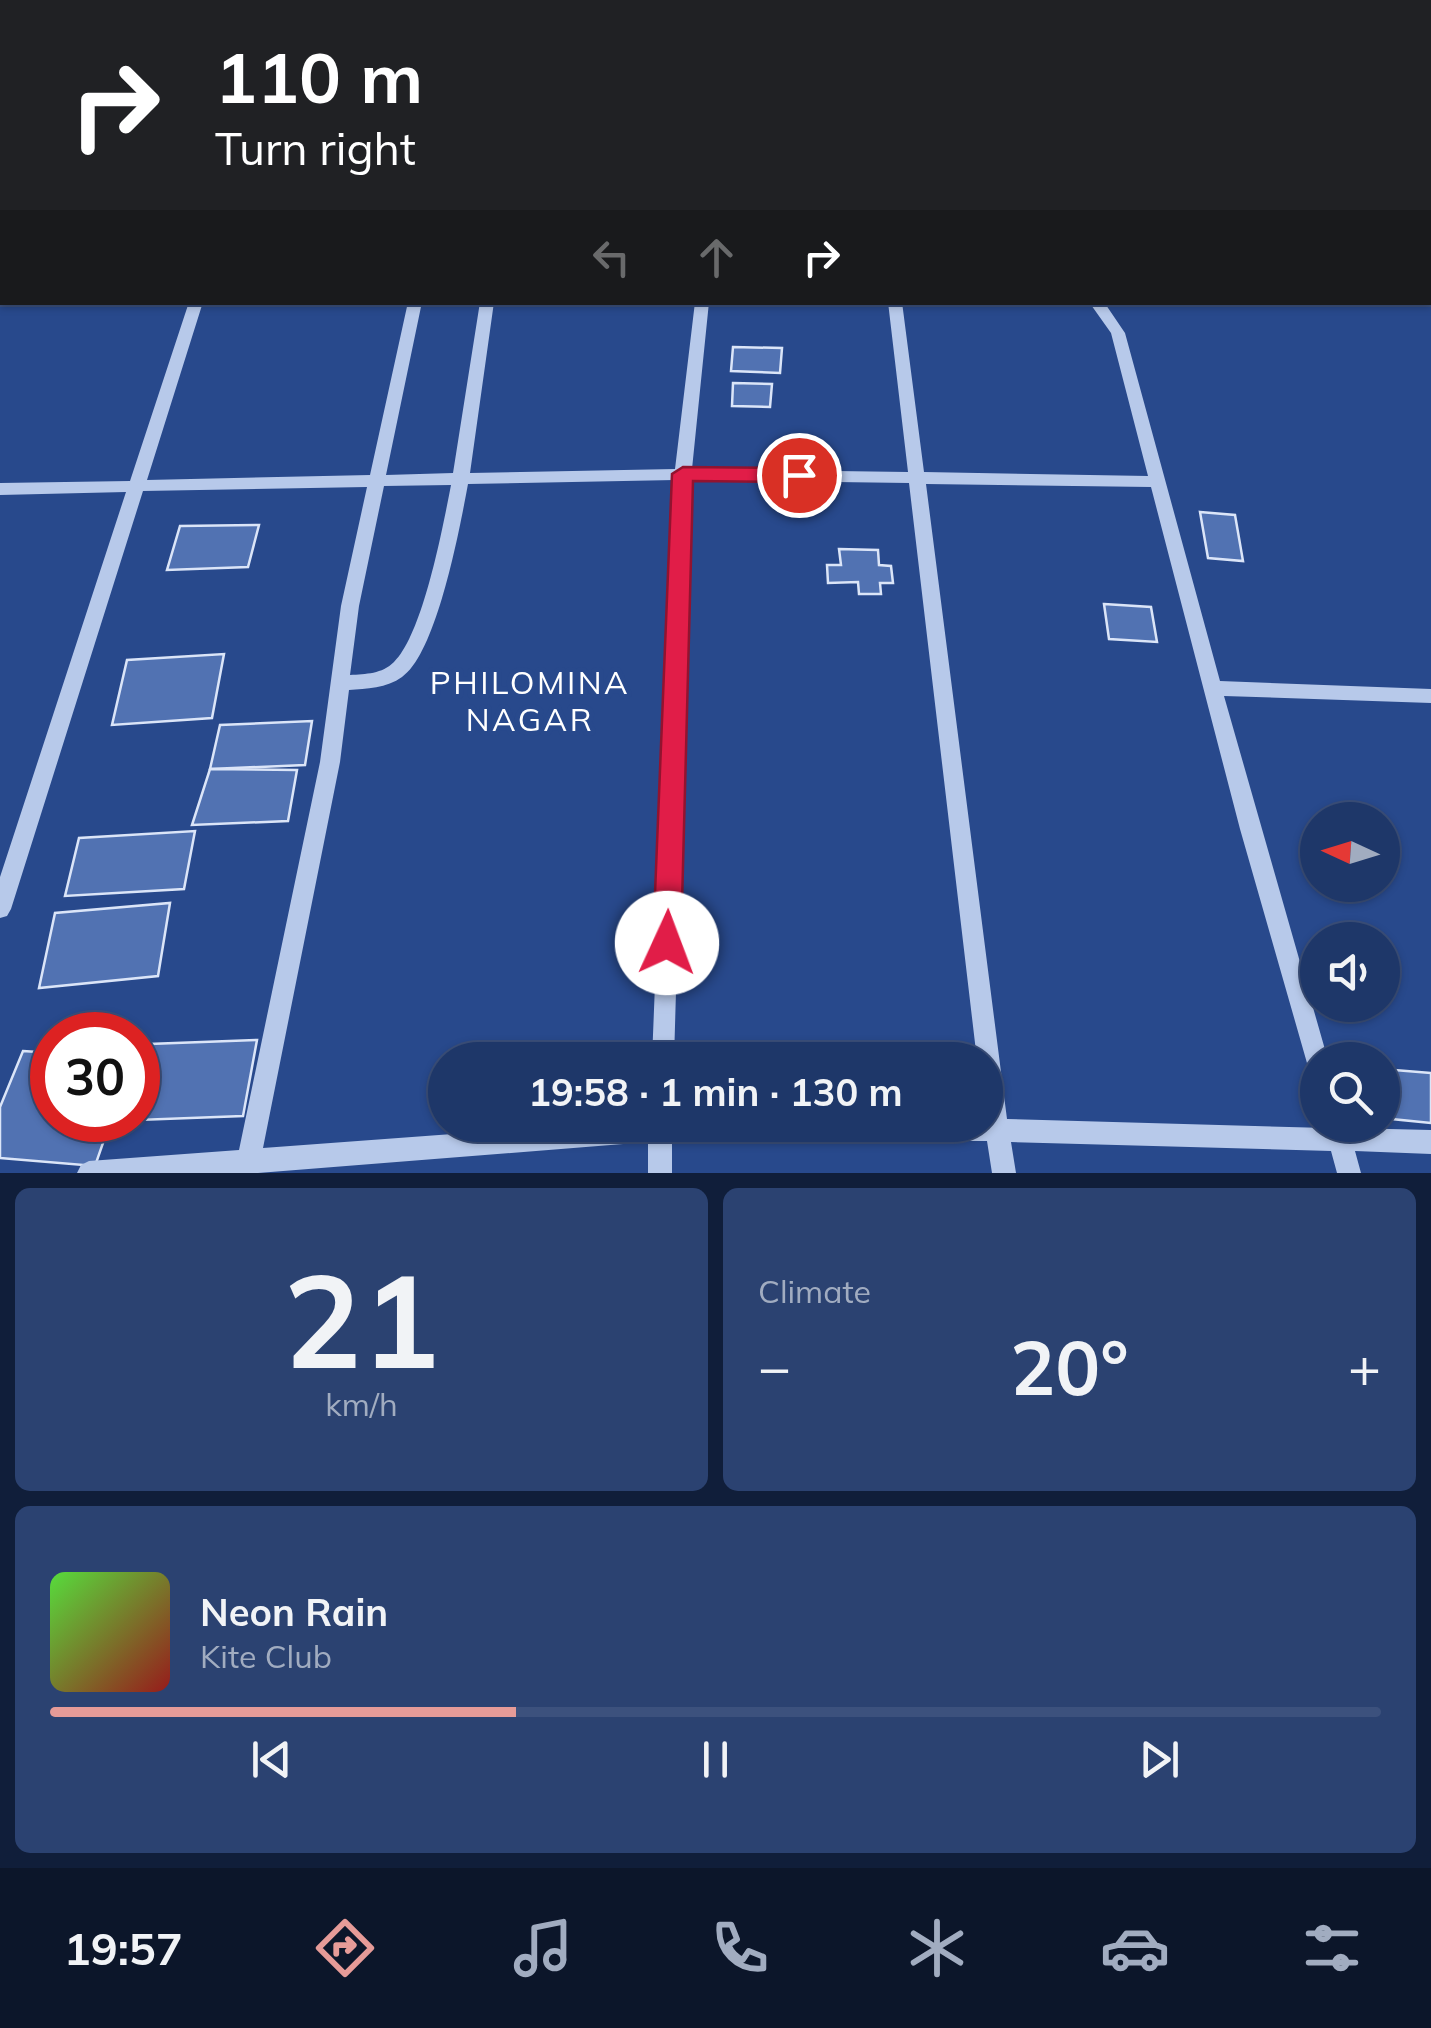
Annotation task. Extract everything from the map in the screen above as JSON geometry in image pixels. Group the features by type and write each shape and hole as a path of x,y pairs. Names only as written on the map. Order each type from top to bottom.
{"street":[{"path":"0,909 195,305"},
{"path":"249,1166 330,762 350,606 413,305"},
{"path":"342,683 385,679 404,666 423,633 460,477 487,305"},
{"path":"664,1042 683,474 702,305"},
{"path":"895,305 986,1042"},
{"path":"1098,305 1118,333 1312,1042"},
{"path":"0,489 683,474 1159,482"},
{"path":"1213,688 1431,696"},
{"path":"1003,1130 1300,1131"},
{"path":"1400,1138 1431,1142"},
{"path":"89,1173 249,1166 509,1142"},
{"path":"660,1142 660,1173"},
{"path":"999,1142 1004,1173"},
{"path":"1340,1142 1349,1173"}],"building":[{"path":"733,347 782,348 780,373 731,371"},
{"path":"733,383 772,384 770,407 732,406"},
{"path":"1200,512 1235,515 1243,561 1208,558"},
{"path":"259,525 248,567 167,570 180,526"},
{"path":"839,549 878,550 879,565 891,566 893,583 880,583 881,594 859,594 858,582 828,583 827,565 841,565"},
{"path":"1104,604 1151,607 1157,642 1109,639"},
{"path":"224,654 212,718 112,725 127,660"},
{"path":"312,721 305,765 210,769 220,725"},
{"path":"210,769 297,770 288,821 192,825"},
{"path":"195,831 184,889 65,896 79,838"},
{"path":"170,903 158,976 39,988 55,913"},
{"path":"257,1040 243,1116 160,1119 160,1044"},
{"path":"23,1051 30,1051 30,1142 103,1142 95,1166 0,1158 0,1107"},
{"path":"1400,1070 1431,1073 1431,1123 1400,1120"}],"district":[{"name":"PHILOMINA NAGAR","path":"530,702"}],"route":[{"path":"667,943 683,474 799,475"}]}
